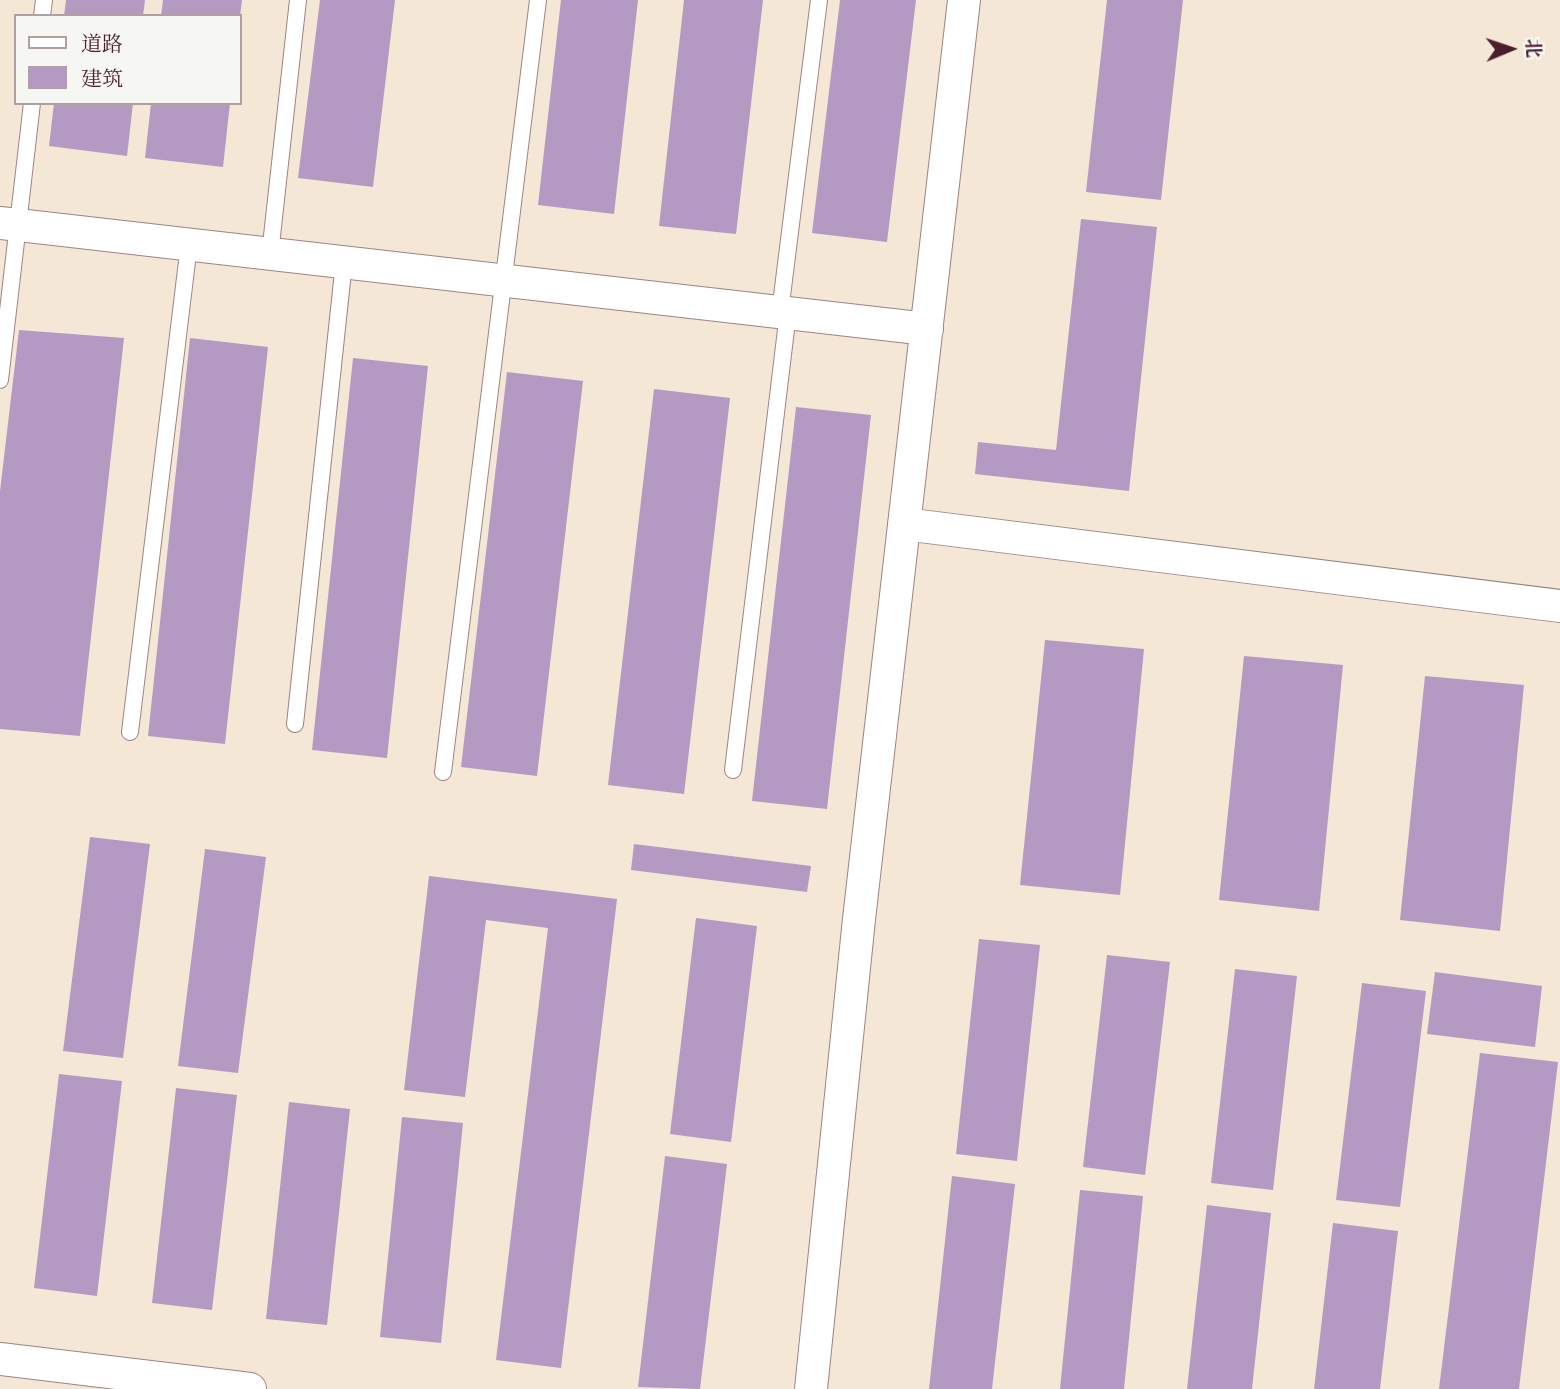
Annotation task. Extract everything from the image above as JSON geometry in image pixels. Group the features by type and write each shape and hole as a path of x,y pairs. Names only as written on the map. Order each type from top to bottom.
{"street":[{"path":"811,1389 859,919 964,0"},
{"path":"8,224 927,329"},
{"path":"904,524 1560,606"},
{"path":"0,1359 250,1389"}],"lane":[{"path":"270,254 298,0"},
{"path":"443,772 538,0"},
{"path":"733,770 819,0"},
{"path":"0,380 8,224 32,105"},
{"path":"130,732 190,245"},
{"path":"295,724 344,262"}],"building":[{"path":"66,0 145,0 143,14 64,14"},
{"path":"163,0 242,0 240,14 161,14"},
{"path":"320,0 395,0 373,187 298,178"},
{"path":"561,0 638,0 614,214 538,205"},
{"path":"684,0 763,0 736,234 659,226"},
{"path":"840,0 916,0 887,242 812,233"},
{"path":"1107,0 1183,0 1161,200 1086,192"},
{"path":"54,105 133,105 127,156 49,146"},
{"path":"151,105 230,105 223,167 145,158"},
{"path":"1081,219 1157,227 1129,491 975,474 978,442 1056,450"},
{"path":"19,330 124,338 80,736 0,729 0,491"},
{"path":"190,338 268,347 225,744 148,736"},
{"path":"353,358 428,366 387,758 312,750"},
{"path":"507,372 583,381 537,776 461,767"},
{"path":"654,389 730,398 684,794 608,785"},
{"path":"796,407 871,415 827,809 752,801"},
{"path":"1045,640 1144,649 1120,895 1020,885"},
{"path":"1244,656 1343,665 1319,911 1219,900"},
{"path":"1425,676 1524,685 1500,931 1400,920"},
{"path":"90,837 150,844 123,1058 63,1051"},
{"path":"634,844 811,866 807,892 631,870"},
{"path":"205,849 266,857 238,1073 178,1066"},
{"path":"429,876 617,899 561,1368 496,1360 548,928 486,920 465,1097 404,1090"},
{"path":"696,918 757,926 731,1142 670,1134"},
{"path":"979,939 1040,945 1017,1161 956,1154"},
{"path":"1107,955 1170,962 1145,1175 1083,1167"},
{"path":"1235,969 1297,976 1273,1190 1211,1183"},
{"path":"1435,972 1542,986 1535,1047 1427,1034"},
{"path":"1362,983 1426,991 1400,1207 1336,1200"},
{"path":"1480,1053 1558,1062 1519,1389 1439,1389"},
{"path":"59,1074 122,1081 97,1296 34,1288"},
{"path":"176,1088 237,1095 212,1310 152,1303"},
{"path":"289,1102 350,1109 327,1325 266,1319"},
{"path":"402,1117 463,1123 441,1343 380,1337"},
{"path":"665,1156 727,1164 700,1389 638,1387"},
{"path":"952,1176 1015,1184 992,1389 929,1389"},
{"path":"1080,1190 1143,1196 1124,1389 1060,1389"},
{"path":"1207,1205 1271,1213 1252,1389 1187,1389"},
{"path":"1333,1223 1398,1231 1380,1389 1314,1389"}]}
